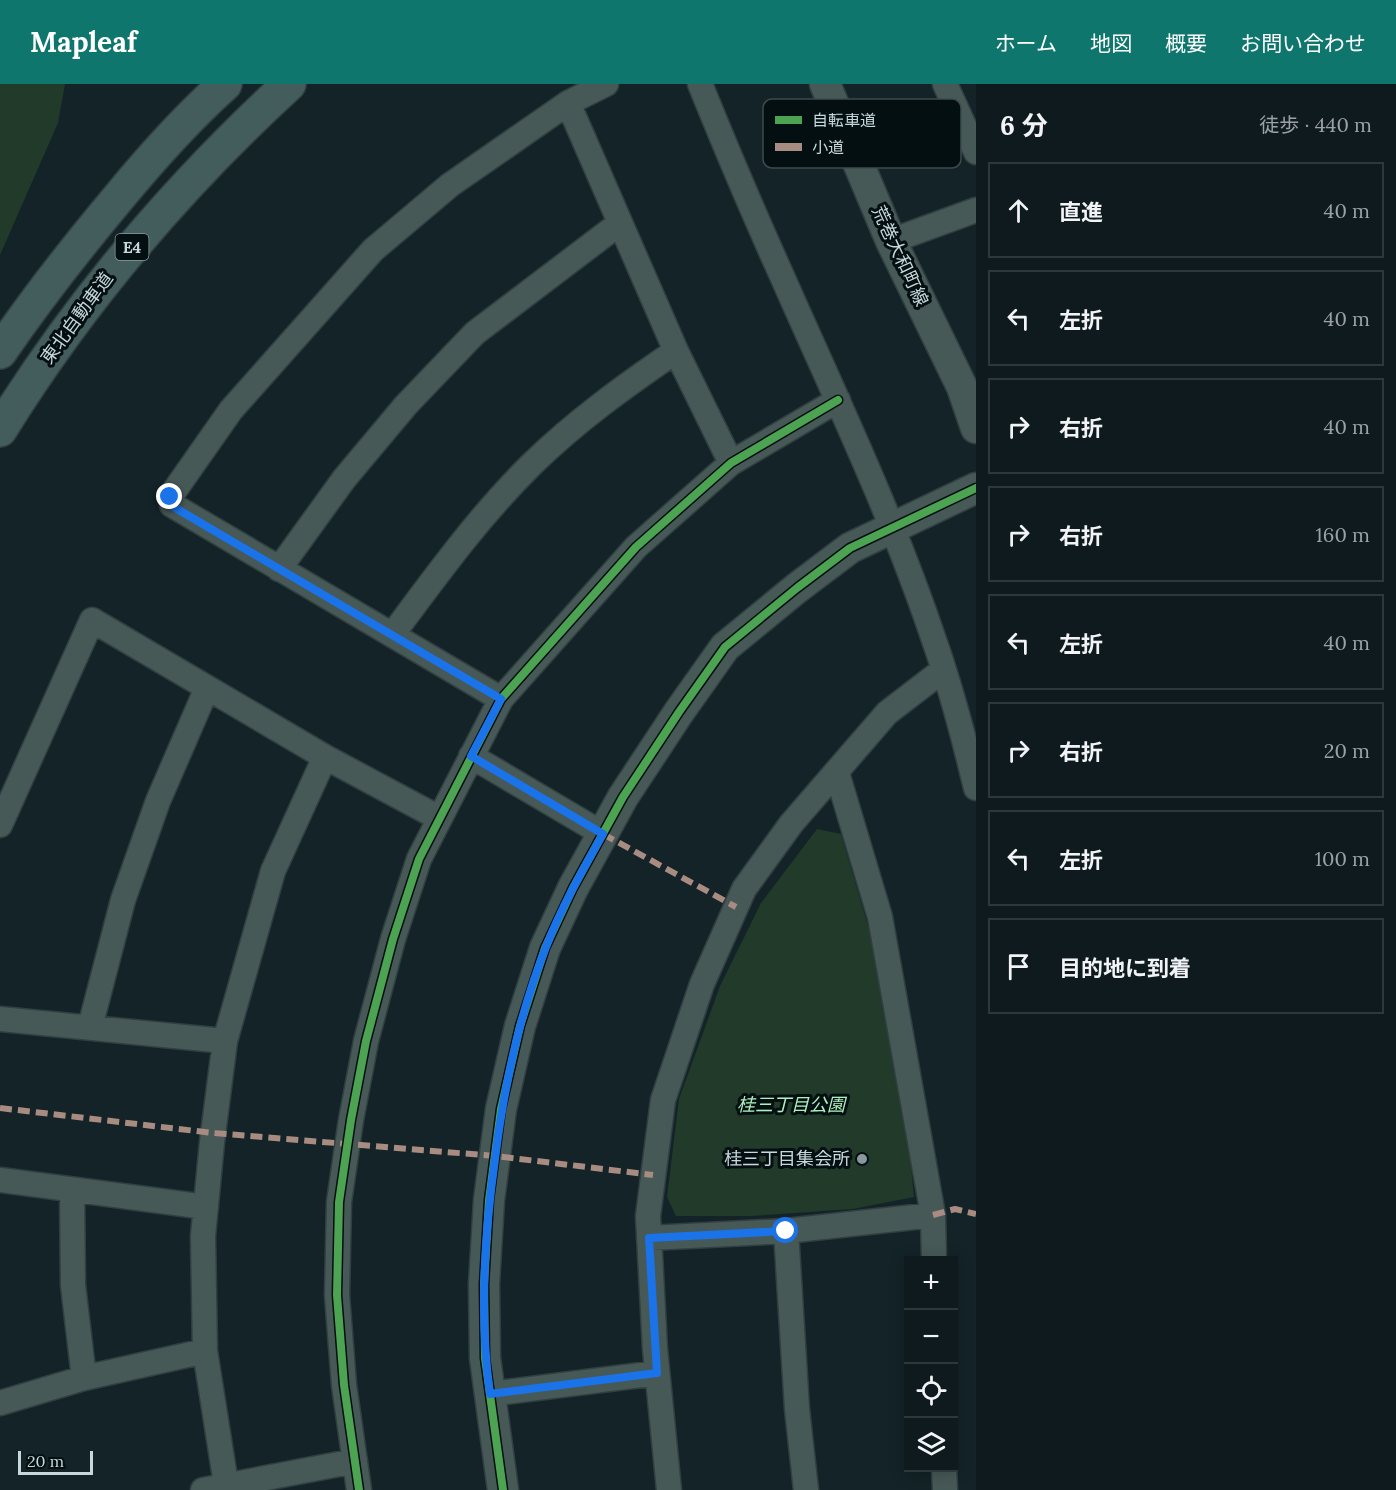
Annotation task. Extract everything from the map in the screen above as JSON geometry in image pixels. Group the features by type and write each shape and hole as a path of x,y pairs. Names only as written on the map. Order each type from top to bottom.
{"highway":[{"name":"E4","path":"0,352 82,240 153,156 225,84"},
{"name":"東北自動車道","path":"0,430 21,396 113,268 244,125 289,84"}],"street":[{"path":"501,699 172,506 170,497 231,410 374,250 450,185 568,104 606,84"},
{"path":"700,84 892,529 934,640 976,788"},
{"name":"荒巻大和町線","path":"825,84 831,99"},
{"path":"945,84 952,99"},
{"path":"568,104 676,351 732,463"},
{"path":"961,119 976,152"},
{"name":"荒巻大和町線","path":"860,168 891,241 962,387 976,428"},
{"path":"891,241 976,210"},
{"path":"279,569 344,479 406,405 468,341 620,223"},
{"path":"392,634 458,546 532,464 609,397 676,351"},
{"path":"359,1490 344,1385 337,1295 341,1191 351,1120 366,1041 393,939 419,859 501,699 636,547 732,463 838,400"},
{"path":"503,1490 485,1358 484,1284 489,1200 501,1109 520,1026 546,948 573,888 642,769 725,647 850,548 976,488"},
{"path":"0,825 92,620 325,757 439,818"},
{"path":"669,1490 657,1373 648,1216 663,1100 702,984 744,889 791,824 887,713 943,670"},
{"path":"90,1028 123,900 158,801 207,688"},
{"path":"471,756 603,834"},
{"path":"325,757 273,871 225,1041 203,1236 205,1351 214,1487 355,1461"},
{"path":"837,773 880,917 933,1215 934,1256"},
{"path":"0,1019 225,1041"},
{"path":"0,1180 206,1207"},
{"path":"72,1190 73,1285 84,1378"},
{"path":"649,1238 786,1231 933,1215"},
{"path":"786,1231 797,1409 806,1490"},
{"path":"0,1403 84,1378 205,1351"},
{"path":"490,1394 657,1373"},
{"path":"944,1472 945,1490"}],"green space":[{"path":"0,84 65,84 58,123 0,255"},
{"name":"桂三丁目公園","path":"817,829 841,834 869,929 910,1156 914,1197 853,1209 752,1216 676,1216 667,1197 679,1099 720,986 761,903"}],"marked path":[{"path":"603,834 736,907"},
{"path":"0,1108 213,1133 495,1156 653,1175"},
{"path":"933,1215 955,1209 976,1214"}],"cycle path":[{"path":"359,1490 344,1385 337,1295 339,1202 366,1041 393,939 419,859 501,699 636,547 731,463 838,400"},
{"path":"503,1490 485,1358 484,1284 489,1200 501,1109 520,1026 545,948 573,888 623,797 725,647 850,548 976,488"}],"place":[{"name":"桂三丁目集会所","path":"862,1159"}],"route":[{"path":"170,497 172,506 501,699 471,756 603,834 573,888 546,948 520,1026 501,1109 489,1200 484,1284 485,1358 490,1394 657,1373 649,1238 786,1231"}]}
